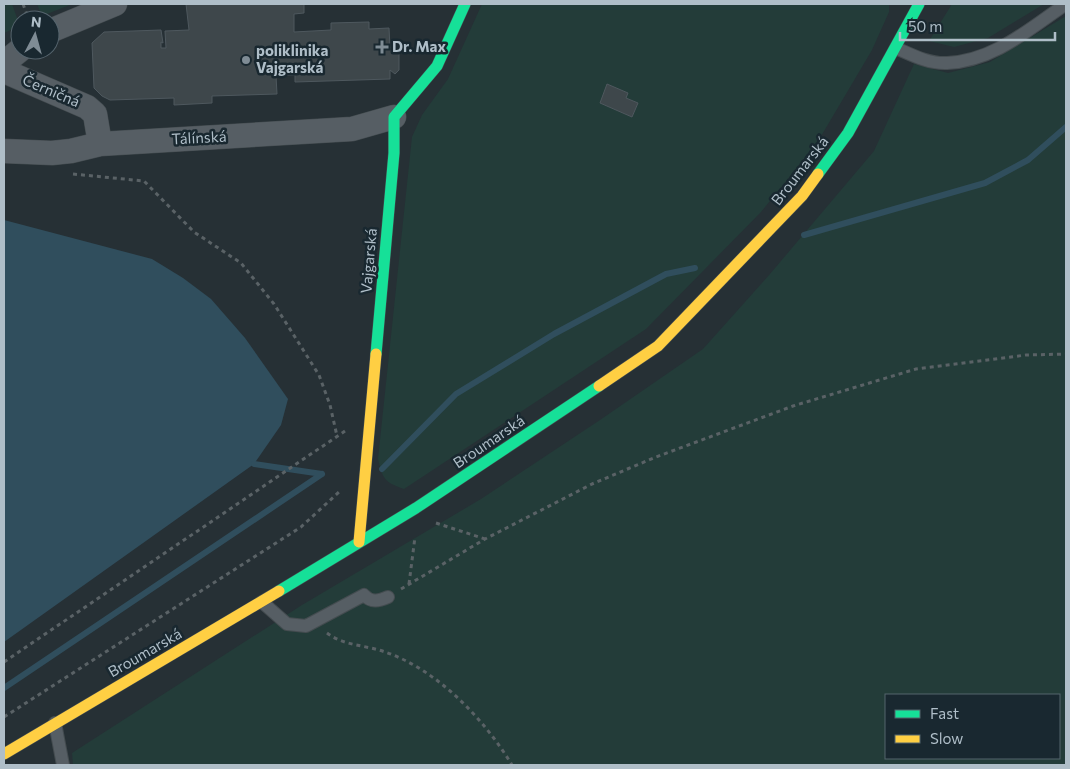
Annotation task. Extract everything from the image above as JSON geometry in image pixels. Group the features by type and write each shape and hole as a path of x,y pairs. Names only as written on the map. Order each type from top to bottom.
{"street":[{"path":"60,27 115,4"},
{"path":"394,117 437,66 465,4"},
{"name":"Broumarská","path":"896,48 906,4"},
{"name":"Broumarská","path":"4,754 262,602 416,508 658,346 802,196 848,133 919,4"},
{"name":"Černičná","path":"4,71 87,106 95,114 100,144"},
{"name":"Tálínská","path":"4,151 71,151 100,144 352,130 394,117"},
{"name":"Vajgarská","path":"359,542 394,153 394,117"}],"lane":[{"path":"896,48 918,58 946,64 981,57 1004,47 1066,4"},
{"path":"262,602 287,624 306,626 364,594 367,598 374,601 388,597"},
{"path":"55,723 63,765"}],"path":[{"path":"69,174 144,181 194,232 241,263 274,304 319,375 330,404 337,436"},
{"path":"388,597 485,540 592,484 656,457 793,406 916,368 1026,355 1066,354"},
{"path":"4,662 276,479 371,412"},
{"path":"4,717 301,527 339,492 364,486"},
{"path":"432,524 437,523 485,540"},
{"path":"409,584 415,536 421,530"},
{"path":"306,626 322,629 336,640 385,652 411,663 435,678 466,707 501,748 512,765"}],"green space":[{"path":"4,4 12,4 14,10 10,10 10,30 4,33"},
{"path":"37,4 72,4 57,10 40,10"},
{"path":"482,4 889,4 889,12 872,50 817,143 761,212 646,329 404,489 385,479 378,459 412,137 422,115 448,79","holes":["608,85 626,98 638,103 632,117 600,103"]},
{"path":"952,4 1044,4 988,38 954,47 929,41"},
{"path":"1066,16 1066,765 73,765 72,753 302,605 481,499 703,349 770,274 874,151 914,64 948,73 990,62"}],"water":[{"path":"4,220 152,259 183,278 211,299 245,338 288,399 281,425 254,464 4,642"}],"building":[{"name":"poliklinika Vajgarská","path":"186,4 304,4 304,13 294,14 294,32 331,30 331,23 369,22 369,29 389,28 390,48 393,44 399,47 399,70 395,74 390,70 390,79 295,82 295,75 276,76 277,94 212,96 212,103 174,105 174,98 110,100 102,96 94,88 92,43 104,32 161,30 163,43 161,42 161,48 166,48 165,31 189,30"},
{"path":"607,84 628,93 626,98 638,103 632,117 600,103"}],"waterway":[{"path":"804,235 985,183 1028,160 1066,127"},
{"path":"382,469 456,394 554,334 666,274 695,268"},
{"path":"254,464 322,474"},
{"path":"4,688 322,474"}],"traffic: fast":[{"path":"376,354 394,153 394,117 437,66 465,4"},
{"path":"818,174 848,133 919,4"},
{"path":"279,591 416,508 599,386"}],"traffic: slow":[{"path":"599,386 658,346 802,196 818,174"},
{"path":"359,542 376,354"},
{"path":"4,754 279,591"}],"place":[{"name":"Dr. Max","path":"382,47"},
{"name":"poliklinika Vajgarská","path":"246,60"}]}
